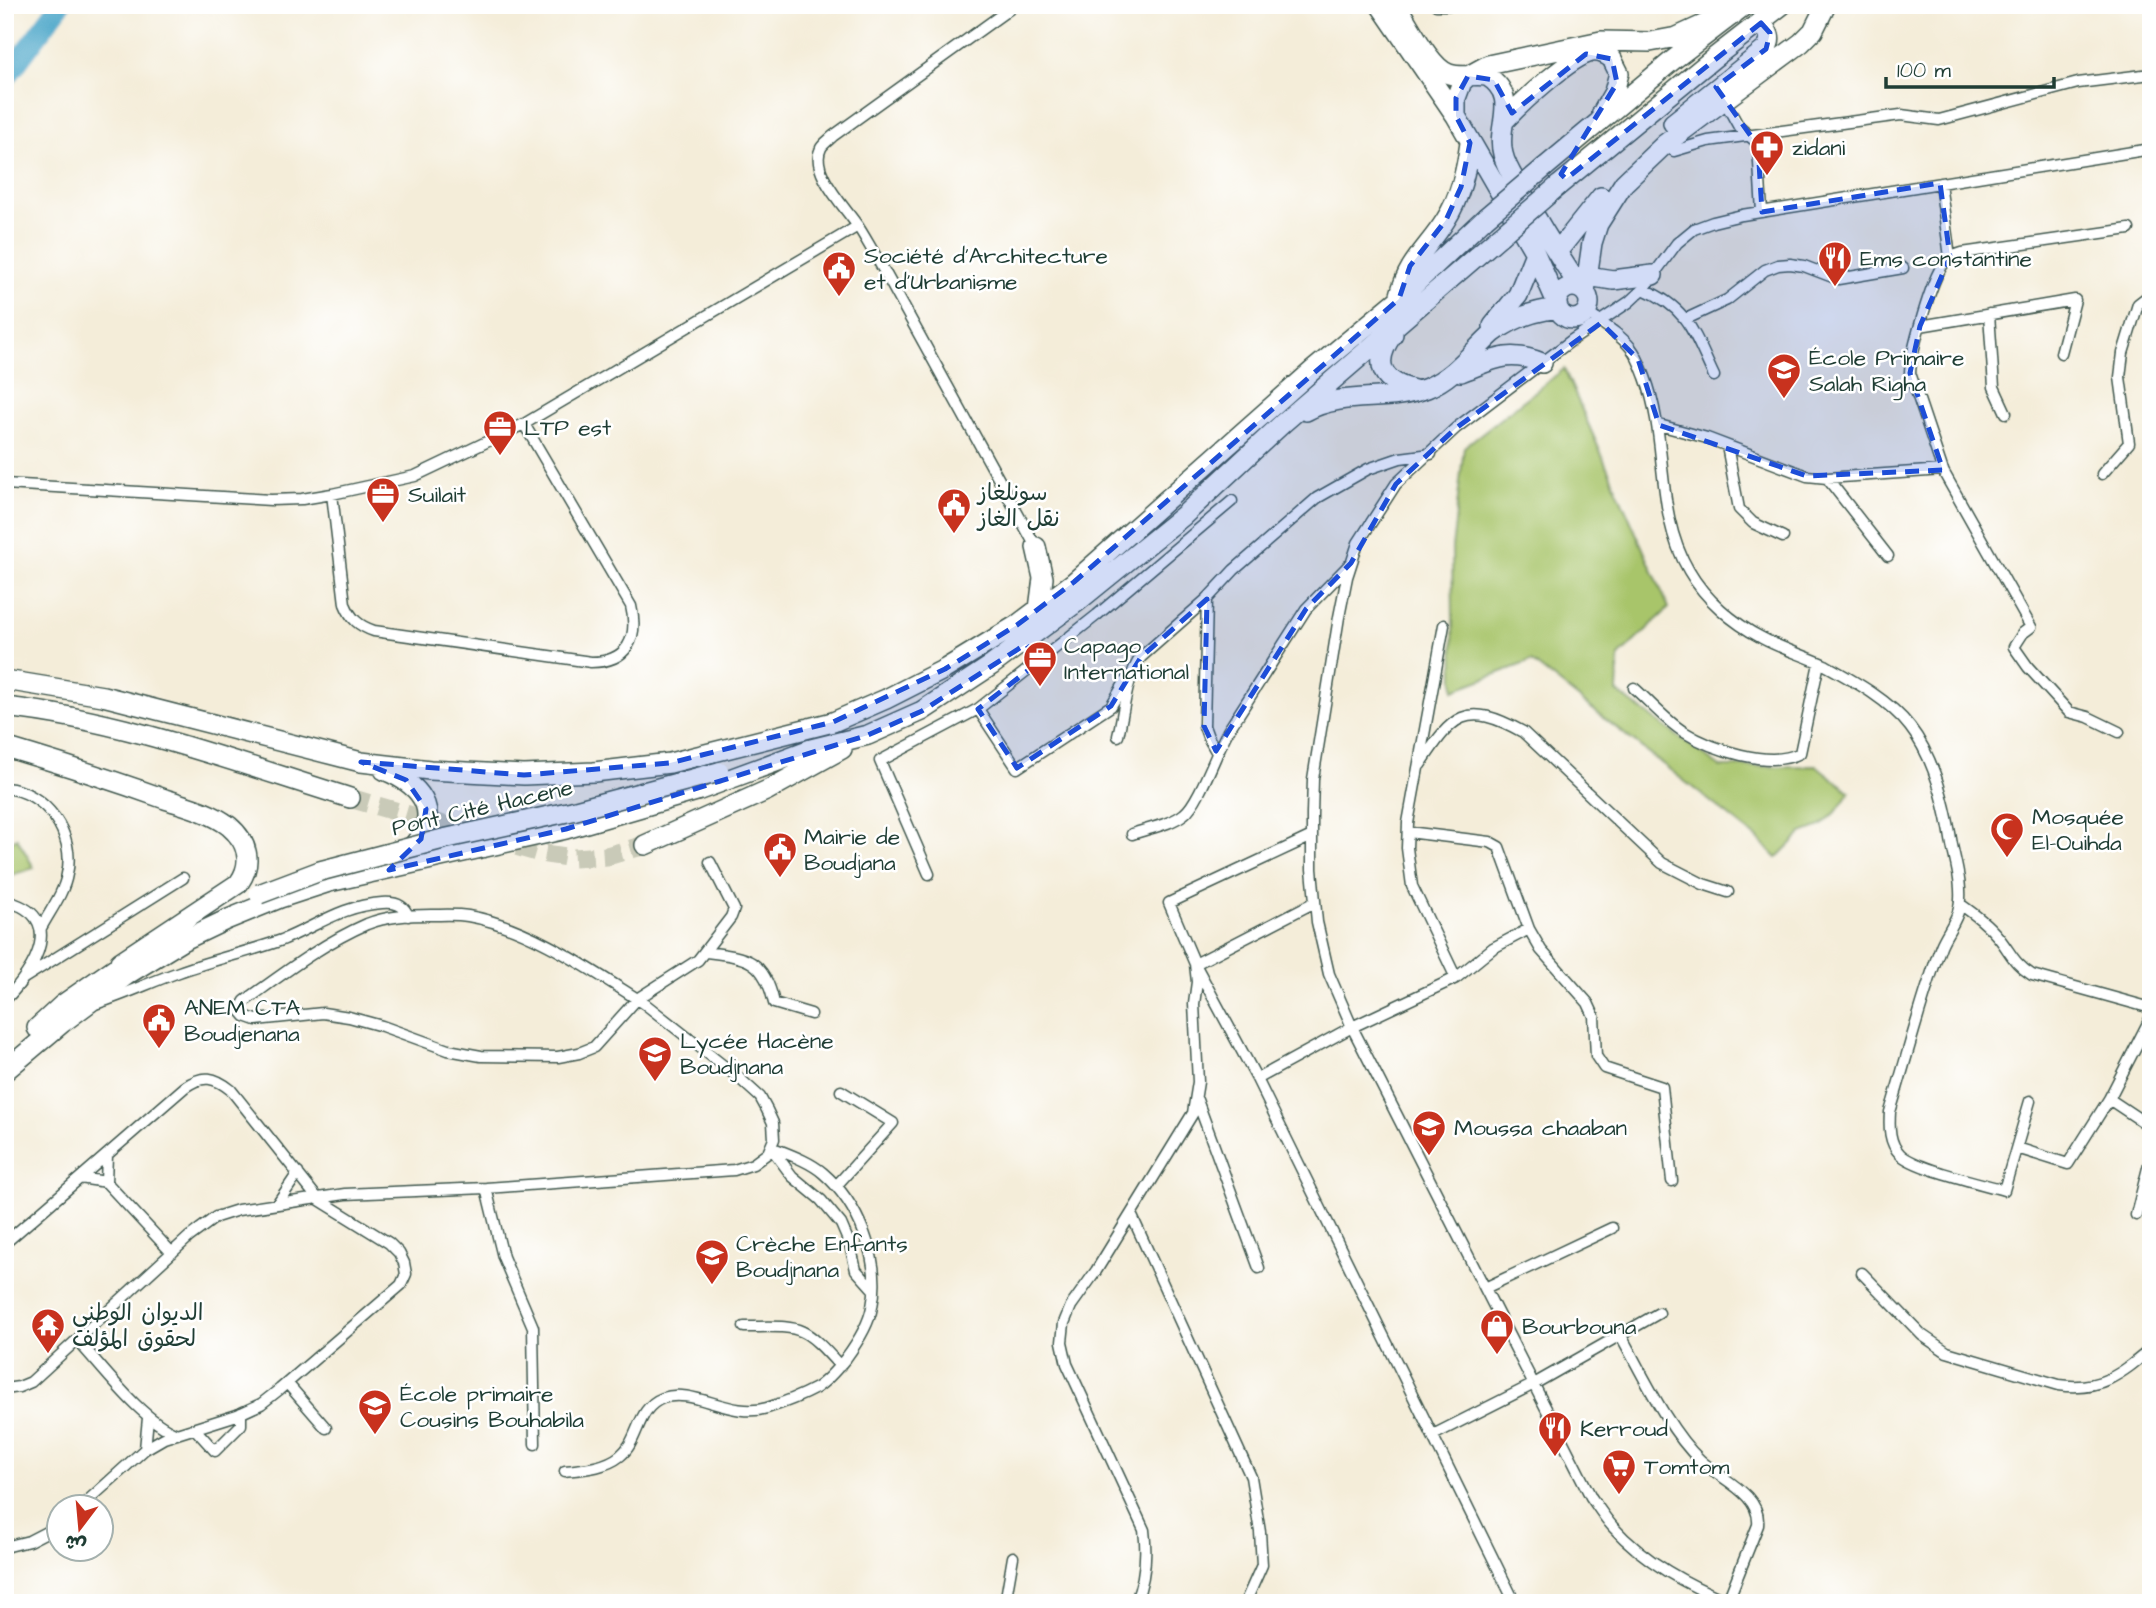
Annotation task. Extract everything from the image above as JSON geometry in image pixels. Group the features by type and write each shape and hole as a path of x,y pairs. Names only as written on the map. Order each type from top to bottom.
{"highway":[{"path":"1380,5 1456,116 1535,253 1563,315 1571,319 1593,318 1584,285 1557,252 1506,162 1501,145 1505,120 1504,96 1494,80 1487,76 1452,75 1437,66 1401,7"},
{"path":"719,777 945,669 1039,609 1074,582 1312,372 1500,236 1715,57 1783,5"},
{"path":"1584,285 1598,224 1624,183 1664,144 1801,43 1813,31 1826,5"},
{"path":"1456,116 1458,90 1468,76 1488,65 1601,41 1650,42 1677,37 1739,10"},
{"path":"645,845 768,790 868,736 922,711 992,666 1183,516 1402,307 1485,218 1673,60 1739,10"},
{"path":"1557,252 1635,157 1690,109 1766,50 1770,33 1761,23"},
{"path":"1505,120 1571,64 1586,54 1597,52 1612,59 1618,68 1619,78 1614,92 1591,128"},
{"path":"1419,391 1397,385 1390,380 1382,366 1383,350 1402,307 1402,286 1414,260 1436,235 1454,205 1471,143"},
{"path":"1484,342 1489,330 1523,287 1535,253"},
{"path":"1283,423 1311,408 1337,399 1392,396 1419,391 1435,384 1505,325 1557,305 1563,290 1613,280 1648,282"},
{"path":"1450,374 1507,356 1531,358 1542,363"},
{"path":"1036,547 1055,571 1074,582"},
{"path":"1036,547 1043,578 1039,609"},
{"path":"5,680 103,696 360,762 406,780 419,794 426,809 426,827 421,839 389,870"},
{"path":"5,707 68,717 132,732 197,749 350,797"},
{"path":"360,762 430,770 524,775 594,772 670,763 833,722"},
{"path":"719,777 811,749 868,736"},
{"path":"5,747 133,787 211,816 228,825 238,835 246,849 248,861 245,874 239,883 120,962 62,1005 5,1057"},
{"name":"Pont Cité Hacene","path":"5,1071 128,974 183,941 279,898 330,882 566,829 697,792 719,777"},
{"name":"Pont Cité Hacene","path":"120,962 194,921 320,871 443,839 719,777"}],"street":[{"path":"1015,5 821,147 821,170 829,187 858,226 1036,547"},
{"path":"1436,5 1449,5"},
{"path":"1674,151 1696,143 1900,114 1939,120 2078,83 2151,74"},
{"path":"1724,100 1739,127 1755,140 1758,146 1762,212"},
{"path":"1620,1334 1685,1443 1714,1472 1749,1498 1759,1514 1758,1525 1728,1602 1657,1565 1614,1528 1591,1497 1352,1027 1329,974 1317,922 1312,869 1313,779 1339,617 1351,563 1370,522 1396,484 1456,428 1572,340 1593,318 1648,282 1678,243 1694,229 1713,222 1762,212 2151,149"},
{"path":"1940,183 1950,257"},
{"path":"5,484 271,500 332,494 415,476 524,424 858,226"},
{"path":"2119,732 2088,717 2069,712 2022,661 2014,648 2023,633 2031,627 1942,470 1910,373 1920,326 1941,269 1950,257 2129,229"},
{"path":"1686,319 1727,300 1765,270 1779,265 1804,266 1838,279 1903,268"},
{"path":"1648,282 1686,319 1714,376"},
{"path":"2102,474 2129,443 2120,377 2137,304 2151,293"},
{"path":"1920,326 2075,300 2061,354"},
{"path":"1989,314 1994,387 2006,413"},
{"path":"1593,318 1621,338 1638,359 1650,388 1658,425 1668,520 1676,546 1689,572 1707,596 1731,619 1762,638 1819,663 1894,710 1911,728 1933,770 1950,830 1960,886 1960,904 1958,914 1942,944 1890,1112 1892,1140 1900,1154 1913,1163 2004,1190 2030,1101"},
{"path":"332,494 345,604 348,614 362,627 374,631 606,662 626,649 633,635 635,622 631,606 524,424"},
{"path":"1658,425 1727,446 1807,476 1827,478 1942,470"},
{"path":"1727,446 1739,509 1744,517 1753,523 1783,537"},
{"path":"978,709 1017,768 1111,706 1140,657 1207,600 1234,570 1317,498 1368,469 1400,458 1431,454"},
{"path":"1827,478 1888,556"},
{"path":"929,874 880,761 978,709 1038,664 1232,501"},
{"path":"1132,834 1175,820 1187,812 1197,798 1216,751 1306,610 1351,563"},
{"path":"1207,600 1204,726 1216,751"},
{"path":"1444,625 1408,832 1412,886 1456,978"},
{"path":"1022,643 1038,664"},
{"path":"1634,688 1683,732 1719,749 1764,759 1792,758 1800,753 1819,663"},
{"path":"1118,736 1135,665"},
{"path":"1418,768 1447,726 1463,716 1481,715 1499,719 1523,732 1662,863 1703,884 1728,892"},
{"path":"5,788 22,791 46,806 55,816 67,846 67,876 41,928"},
{"path":"1408,832 1490,842 1499,847 1529,929 1541,950 1588,1003 1594,1016 1596,1055 1604,1068 1662,1087 1672,1181"},
{"path":"1312,836 1169,903 1195,964 1257,1079 1516,1603"},
{"path":"5,1389 30,1382 172,1253 216,1217 238,1210 345,1194 486,1188 734,1170 752,1164 768,1153 774,1139 773,1123 760,1097 739,1078 637,999 563,953 493,923 468,916 384,918 366,925 308,956 244,1001 240,1010 245,1016 256,1020 323,1013 349,1017 448,1050 481,1056 558,1057 579,1054 594,1047 637,999 686,969 705,952 731,917 734,909 710,862"},
{"path":"24,978 183,878"},
{"path":"5,901 30,912 39,921 42,935 39,950 24,978 5,1000"},
{"path":"82,1008 129,993 176,973 282,939 319,920 357,906 385,902 398,904 405,909 408,916"},
{"path":"1195,964 1315,902"},
{"path":"1960,904 1985,923 2000,939 2018,967 2032,975 2151,1008"},
{"path":"1257,1079 1352,1027 1456,978 1493,948 1529,929"},
{"path":"705,952 749,959 769,983 774,1003 810,1014"},
{"path":"1135,1603 1144,1570 1144,1530 1079,1393 1067,1364 1062,1342 1064,1323 1071,1306 1096,1271 1193,1114 1198,1082 1195,964"},
{"path":"2017,1147 2068,1164 2109,1099 2151,1017"},
{"path":"5,1243 185,1087 196,1079 208,1077 231,1090 318,1199 389,1243 404,1263 406,1274 401,1285 261,1404 164,1438 145,1449 98,1492"},
{"path":"836,1186 893,1123 841,1091"},
{"path":"2109,1099 2151,1127"},
{"path":"1196,1100 1259,1268"},
{"path":"565,1471 598,1467 619,1457 628,1448 637,1424 648,1408 663,1398 679,1396 735,1410 763,1409 818,1387 840,1366 859,1342 872,1307 874,1275 866,1235 842,1193 821,1171 771,1147"},
{"path":"771,1147 792,1175 821,1200 841,1224 856,1270 873,1289"},
{"path":"106,1182 107,1155"},
{"path":"2136,1215 2151,1157"},
{"path":"277,1204 298,1173"},
{"path":"80,1178 106,1182 172,1253"},
{"path":"486,1188 503,1257 533,1327 536,1444"},
{"path":"1131,1214 1251,1477 1262,1564 1245,1603"},
{"path":"1485,1288 1612,1228"},
{"path":"1862,1273 1922,1335 1947,1352 2059,1385 2071,1387 2108,1381 2119,1376 2151,1349"},
{"path":"1433,1435 1534,1384 1659,1313"},
{"path":"744,1327 793,1327 803,1331 816,1339 840,1366"},
{"path":"78,1341 148,1418 177,1434"},
{"path":"287,1383 326,1428"},
{"path":"195,1429 215,1451 241,1426 241,1413"},
{"path":"145,1449 148,1418"},
{"path":"5,1547 29,1541 46,1532"},
{"path":"1005,1603 1013,1557"}],"highlighted area":[{"path":"1761,23 1770,33 1766,49 1716,87 1758,146 1762,212 1940,183 1950,257 1920,326 1910,373 1943,470 1807,476 1659,425 1638,359 1601,323 1456,428 1396,484 1351,563 1306,609 1216,751 1204,726 1207,599 1141,657 1111,706 1017,768 978,709 1039,662 1026,644 922,711 868,735 566,829 389,870 421,839 426,809 406,780 361,762 524,775 670,763 833,722 945,669 1017,625 1074,582 1399,299 1410,266 1446,220 1461,187 1470,143 1456,116 1456,98 1468,76 1494,80 1512,113 1586,54 1612,59 1617,83 1561,174 1566,179"}],"green space":[{"path":"1564,369 1669,608 1619,656 1617,692 1720,767 1817,766 1850,792 1836,812 1821,826 1802,833 1777,858 1757,838 1531,661 1454,690 1452,548 1464,447"},
{"path":"17,838 34,868 5,877 5,845"}],"waterway":[{"path":"5,79 60,5"}],"tunnel":[{"path":"350,798 540,853 573,858 607,856 645,845"}],"place":[{"name":"zidani","path":"1767,177"},
{"name":"Ems constantine","path":"1835,288"},
{"name":"Société d'Architecture et d'Urbanisme","path":"839,298"},
{"name":"École Primaire Salah Righa","path":"1784,400"},
{"name":"LTP est","path":"500,457"},
{"name":"Suilait","path":"383,524"},
{"name":"سونلغاز نقل الغاز","path":"954,535"},
{"name":"Capago International","path":"1040,688"},
{"name":"Mosquée El-Ouihda","path":"2007,859"},
{"name":"Mairie de Boudjana","path":"780,879"},
{"name":"ANEM CTA Boudjenana","path":"159,1050"},
{"name":"Lycée Hacène Boudjnana","path":"655,1083"},
{"name":"Moussa chaaban","path":"1429,1157"},
{"name":"Crèche Enfants Boudjnana","path":"712,1286"},
{"name":"الديوان الوطني لحقوق المؤلف","path":"48,1355"},
{"name":"Bourbouna","path":"1497,1356"},
{"name":"École primaire Cousins Bouhabila","path":"375,1436"},
{"name":"Kerroud","path":"1555,1458"},
{"name":"Tomtom","path":"1619,1496"}]}
